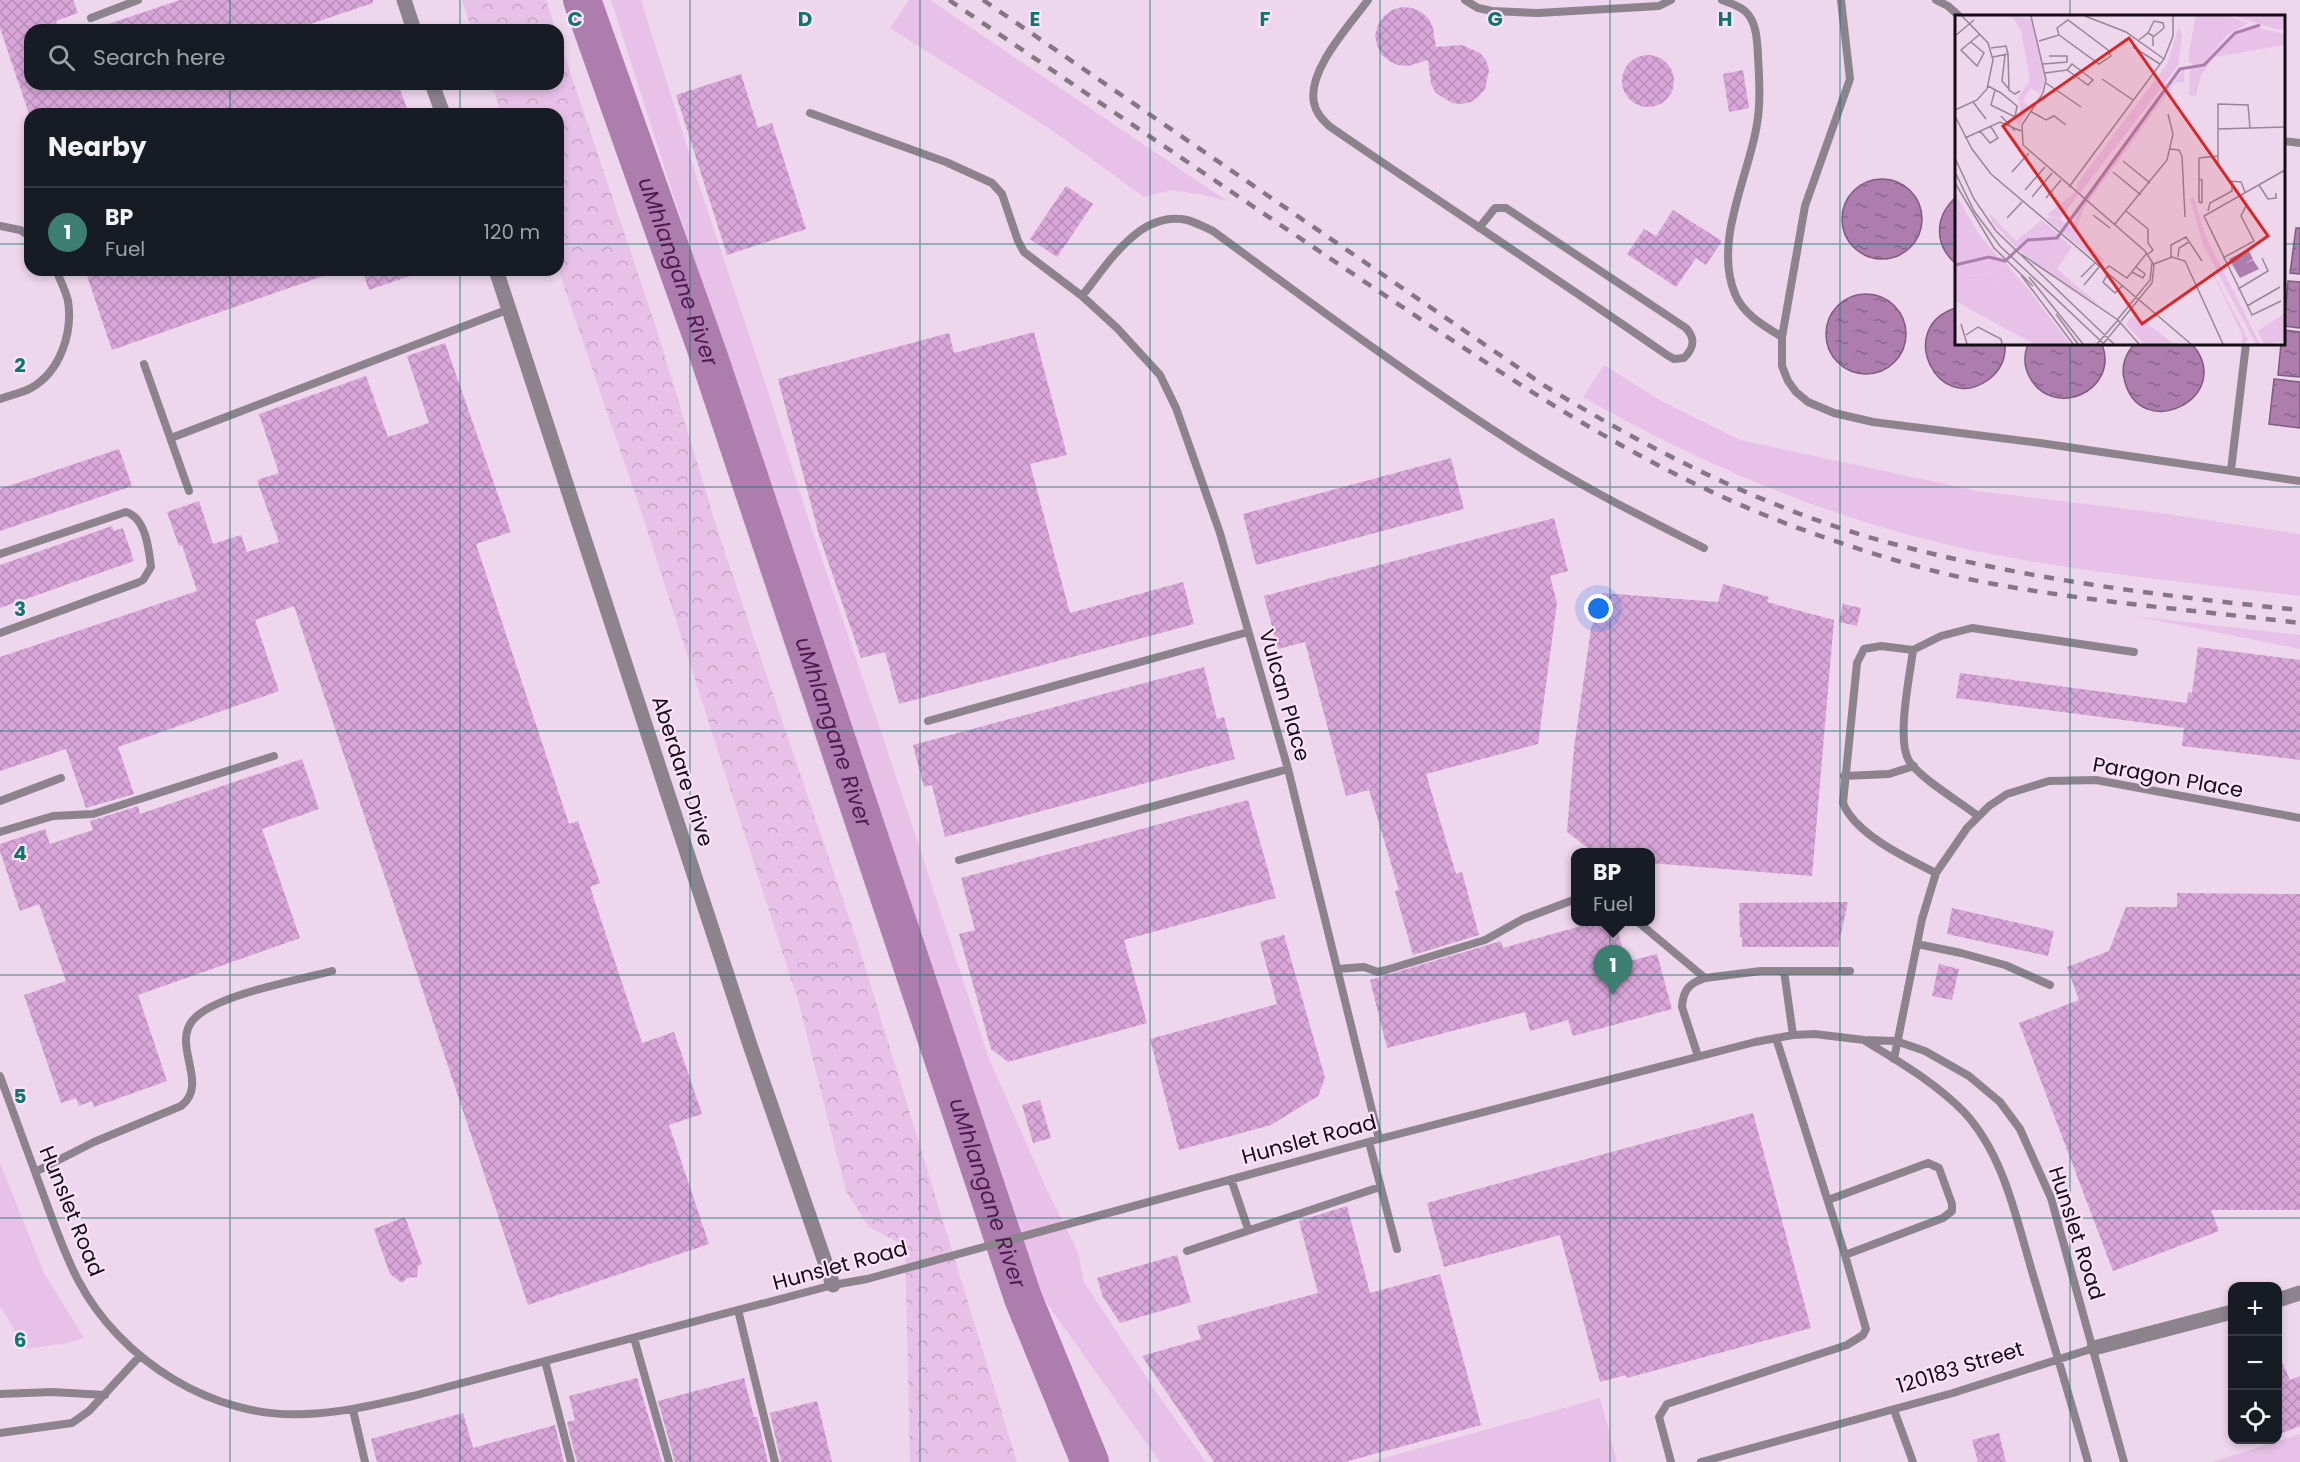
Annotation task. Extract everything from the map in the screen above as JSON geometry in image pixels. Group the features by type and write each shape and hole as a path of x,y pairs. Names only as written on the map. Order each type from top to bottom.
{"street":[{"path":"404,0 412,24"},
{"path":"434,90 441,108"},
{"name":"Aberdare Drive","path":"498,276 750,1045 833,1285"},
{"path":"2282,1298 2300,1293"},
{"name":"120183 Street","path":"2094,1348 2228,1313"}],"lane":[{"path":"91,18 138,0"},
{"path":"1368,0 1325,59 1317,76 1313,91 1318,115 1329,126 1479,228 1667,355 1674,359 1684,358 1691,351 1693,342 1686,328 1506,208 1495,208 1479,228"},
{"path":"1465,0 1478,8 1492,11 1538,13 1659,6 1671,0"},
{"path":"1722,0 1745,10 1751,18 1756,31 1759,78 1757,125 1742,181 1728,254 1730,276 1735,294 1741,304 1760,323 1782,337"},
{"path":"1840,0 1850,79 1805,206 1782,337 1782,366 1788,381 1796,392 1808,402 1834,414 1873,422 2300,481"},
{"path":"1936,0 1948,6 1958,15"},
{"name":"Vulcan Place","path":"810,113 946,162 992,183 1002,194 1018,242 1024,252 1082,296 1137,349 1160,375 1176,408 1220,533 1288,769 1379,1139"},
{"path":"2285,141 2300,143"},
{"path":"1082,296 1120,249 1147,226 1166,219 1187,220 1213,231 1428,387 1516,445 1608,498 1704,548"},
{"path":"0,226 24,232"},
{"path":"0,399 31,388 52,370 62,354 67,333 68,302 59,276"},
{"path":"171,438 509,309"},
{"path":"2231,470 2246,345"},
{"path":"144,364 189,490"},
{"path":"0,554 126,512 134,515 139,523 148,544 152,567 143,580 137,583 0,633"},
{"path":"1935,873 1868,833 1854,820 1843,803 1854,682 1861,654 1869,647 1881,646 1913,650 1941,636 1972,628 2134,652"},
{"path":"927,721 1248,632"},
{"path":"1913,650 1904,728 1908,759 1978,816"},
{"path":"0,832 53,816 93,814 274,756"},
{"path":"1845,776 1889,774 1914,766"},
{"path":"959,860 1288,769"},
{"path":"0,801 61,778"},
{"name":"Paragon Place","path":"1894,1059 1922,919 1935,873 1967,828 1989,806 2007,794 2049,781 2096,780 2300,818"},
{"path":"1337,969 1364,967 1378,972 1485,940 1523,919 1571,901"},
{"path":"1644,926 1706,978"},
{"path":"1917,944 1961,952 2005,965 2050,985"},
{"path":"35,1172 94,1142 181,1106 189,1100 193,1085 185,1036 189,1025 201,1013 218,1003 332,971"},
{"path":"1698,1056 1682,1007 1682,999 1688,986 1706,978 1761,971 1850,971"},
{"path":"1784,971 1793,1035"},
{"name":"Hunslet Road","path":"0,1076 64,1250 79,1282 96,1309 140,1357 208,1398 257,1411 303,1415 353,1410 412,1396 833,1285 867,1279 1379,1139 1698,1056 1793,1035 1815,1034 1896,1041 1925,1051 1969,1076 2000,1102 2020,1129 2051,1198 2124,1462"},
{"path":"1671,1462 1659,1417 1667,1404 1847,1345 1863,1335 1866,1329 1828,1200 1776,1038"},
{"name":"Hunslet Road","path":"1864,1040 1934,1085 1964,1112 1982,1135 1997,1162 2088,1462"},
{"path":"1369,1142 1397,1249"},
{"path":"1828,1200 1928,1163 1939,1168 1952,1204 1952,1211 1943,1218 1845,1255"},
{"path":"1231,1179 1248,1229"},
{"path":"1187,1251 1380,1187"},
{"path":"738,1310 776,1462"},
{"path":"634,1338 669,1462"},
{"name":"120183 Street","path":"1701,1462 1730,1458 1953,1393 2094,1348"},
{"path":"0,1433 72,1423 89,1411 140,1357"},
{"path":"545,1361 571,1462"},
{"path":"0,1394 52,1392 105,1395"},
{"path":"353,1410 365,1462"},
{"path":"1894,1410 1913,1462"}],"green space":[{"path":"462,0 546,0 554,24 470,24"},
{"path":"611,0 641,0 812,530 988,1056 1046,1188 1078,1252 1084,1282 1158,1395 1206,1462 1160,1462 1033,1284 941,1001 820,653"},
{"path":"909,0 930,0 1227,201 1171,190 1144,197 1053,131 890,28"},
{"path":"564,54 655,324 720,538 858,944 1017,1462 910,1462 905,1246 869,1227 846,1191 799,1004 643,517 560,276 564,276 564,108 500,108 493,90 564,90"},
{"path":"1604,365 1661,401 1740,440 1977,491 2160,513 2300,534 2300,596 2046,564 1962,548 1863,521 1767,487 1720,467 1583,397"},
{"path":"2134,616 2300,635 2300,649"},
{"path":"0,1163 44,1273 84,1338 68,1343 26,1349 0,1306"},
{"path":"1600,1398 1617,1462 1370,1462"},
{"path":"2300,1434 2300,1462 2212,1462 2269,1444 2282,1444 2282,1440"}],"water":[{"path":"1882,179 1897,182 1910,191 1919,204 1922,219 1919,234 1910,247 1897,256 1882,259 1867,256 1854,247 1845,234 1842,219 1845,204 1854,191 1867,182"},
{"path":"1955,198 1955,263 1944,248 1940,231 1944,213"},
{"path":"2296,228 2300,228 2300,274 2290,273"},
{"path":"2288,281 2300,282 2300,328 2285,326"},
{"path":"1866,294 1881,297 1894,306 1903,319 1906,334 1903,349 1894,362 1881,371 1866,374 1851,371 1838,362 1829,349 1826,334 1829,319 1838,306 1851,297"},
{"path":"1955,309 1955,345 2005,345 2003,359 1996,373 1988,380 1970,388 1953,387 1940,378 1930,365 1926,349 1928,332 1938,318"},
{"path":"2285,330 2300,332 2300,377 2278,375 2281,345 2285,345"},
{"path":"2028,345 2102,345 2105,361 2101,375 2093,387 2067,398 2053,397 2039,389 2029,376 2025,360"},
{"path":"2134,345 2193,345 2203,363 2203,381 2194,396 2180,406 2164,411 2147,409 2133,398 2124,378 2123,369"},
{"path":"2274,379 2300,382 2300,428 2269,424"}],"building":[{"path":"0,0 73,0 78,13 56,21 57,24 24,24 24,90 400,90 407,108 27,108 0,28"},
{"path":"180,0 373,0 373,3 310,24 108,24"},
{"path":"1402,7 1421,12 1429,19 1436,47 1462,45 1480,53 1486,60 1489,70 1485,89 1479,96 1471,102 1452,103 1436,93 1431,84 1428,60 1408,66 1398,65 1381,54 1375,35 1378,25 1392,10"},
{"path":"1648,55 1658,57 1666,63 1672,71 1674,81 1672,91 1666,99 1658,105 1648,107 1638,105 1630,99 1624,91 1622,81 1624,71 1630,63 1638,57"},
{"path":"1743,70 1749,108 1729,112 1723,74"},
{"path":"741,74 758,128 772,123 806,229 727,255 676,95"},
{"path":"1066,186 1093,204 1057,257 1030,239"},
{"path":"1673,210 1722,241 1706,265 1696,258 1676,287 1627,254 1644,229 1656,236"},
{"path":"87,276 323,276 112,350"},
{"path":"364,276 409,276 369,290"},
{"path":"1034,332 1067,455 1030,464 1070,613 1183,582 1194,624 899,704 885,652 861,658 819,535 778,379 949,333 954,353"},
{"path":"445,343 511,532 476,544 569,824 578,821 600,883 590,887 642,1043 674,1032 702,1114 669,1125 709,1244 528,1305 294,606 255,620 279,691 118,747 134,794 86,808 66,749 0,771 0,657 197,591 182,545 179,546 167,512 199,501 213,544 241,535 247,552 279,542 257,480 279,473 259,414 366,376 388,437 429,423 407,356"},
{"path":"119,449 132,486 0,531 0,489"},
{"path":"1451,458 1464,509 1256,565 1243,514"},
{"path":"1554,518 1568,571 1550,576 1557,603 1538,744 1426,774 1456,874 1462,872 1479,935 1413,955 1395,891 1399,890 1369,790 1346,796 1305,642 1278,649 1264,596"},
{"path":"112,526 114,531 123,528 134,561 0,608 0,565"},
{"path":"1723,584 1769,597 1767,602 1834,620 1812,876 1655,863 1655,848 1588,848 1567,832 1574,748 1591,629 1603,593 1718,602"},
{"path":"1843,604 1861,608 1857,626 1839,622"},
{"path":"2198,647 2300,660 2300,760 2182,746 2184,728 1956,698 1960,673 2187,703 2188,692 2192,693"},
{"path":"1204,667 1217,719 1224,717 1235,759 945,837 932,785 924,787 913,745"},
{"path":"302,759 319,809 262,829 300,938 138,995 167,1081 94,1107 92,1101 79,1106 76,1098 61,1103 24,995 66,981 39,904 20,911 0,851 0,844 45,829 50,844 93,830 90,821 138,806 140,814"},
{"path":"1248,800 1276,898 1124,940 1147,1023 1008,1062 991,1049 959,934 975,930 961,878"},
{"path":"2177,893 2300,894 2300,1210 2211,1210 2219,1231 2113,1271 2019,1023 2079,1000 2067,967 2109,951 2126,907 2177,907"},
{"path":"1848,902 1838,947 1742,947 1739,903"},
{"path":"1952,908 2054,931 2048,956 1947,934"},
{"path":"1581,926 1616,926 1626,962 1657,954 1672,1009 1573,1036 1568,1020 1530,1031 1525,1012 1387,1048 1370,980 1501,941 1503,948"},
{"path":"1284,935 1325,1078 1318,1096 1271,1125 1179,1150 1150,1039 1277,1004 1260,942"},
{"path":"1939,964 1959,969 1952,1000 1932,996"},
{"path":"1040,1100 1051,1138 1033,1143 1022,1105"},
{"path":"1753,1113 1811,1328 1627,1378 1626,1375 1600,1382 1560,1235 1444,1267 1427,1203"},
{"path":"1347,1206 1370,1293 1440,1274 1481,1425 1345,1462 1214,1462 1142,1356 1201,1339 1197,1326 1318,1293 1299,1221"},
{"path":"405,1217 422,1264 418,1266 417,1277 407,1278 402,1283 390,1274 374,1229"},
{"path":"1177,1255 1191,1302 1120,1323 1103,1297 1097,1278"},
{"path":"2282,1362 2290,1380 2300,1376 2300,1426 2282,1433"},
{"path":"637,1378 662,1462 577,1462 567,1422 575,1420 569,1396"},
{"path":"744,1378 768,1462 675,1462 658,1401"},
{"path":"817,1401 832,1462 781,1462 770,1413"},
{"path":"463,1413 473,1448 555,1425 564,1462 377,1462 371,1439"},
{"path":"1999,1433 2006,1462 1978,1462 1972,1440"}],"waterway":[{"name":"uMhlangane River","path":"582,0 709,357 1023,1298 1090,1462"}],"railway":[{"path":"949,0 1478,357 1586,425 1697,485 1815,534 1940,573 2022,589 2101,600 2300,623"},
{"path":"983,0 1545,386 1624,432 1707,474 1792,511 1835,526 1879,540 1983,565 2141,592 2300,610"}],"place":[{"name":"BP","path":"1613,995"}]}
